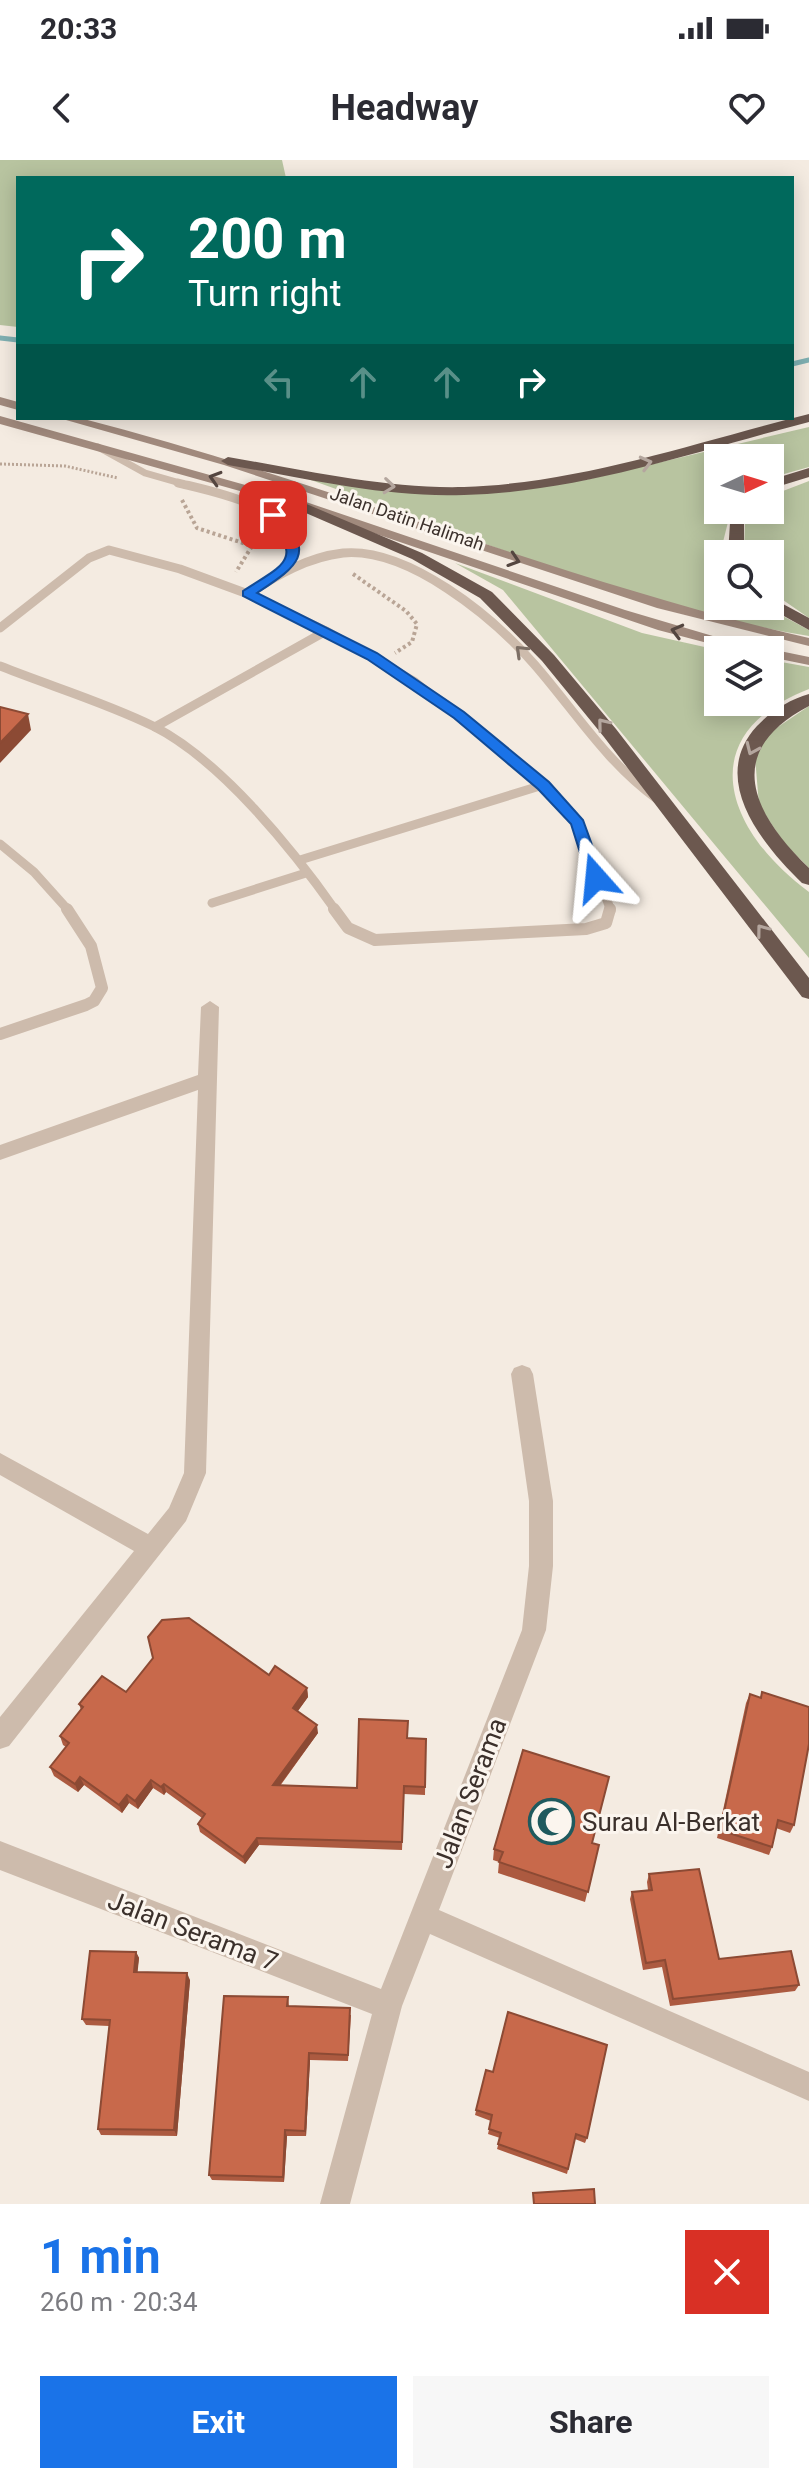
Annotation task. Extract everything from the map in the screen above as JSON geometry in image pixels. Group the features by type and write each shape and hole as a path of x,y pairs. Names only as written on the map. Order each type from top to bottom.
{"highway":[{"path":"228,461 384,486 477,490 640,466 809,418"},
{"path":"784,480 809,472"},
{"path":"290,501 417,556 486,595 548,658 670,807 809,992"},
{"path":"784,610 809,625"},
{"path":"809,699 770,722 750,746 744,774 749,799 762,825 790,862 809,879"}],"main road":[{"name":"Jalan Datin Halimah","path":"0,420 290,501 610,612 704,637"},
{"name":"Jalan Datin Halimah","path":"73,420 228,461 586,583 696,617 809,642"},
{"path":"784,656 809,661"}],"street":[{"path":"0,1737 178,1514 195,1473 210,1007"},
{"path":"0,1153 208,1079"},
{"name":"Jalan Serama","path":"335,2204 388,2006 534,1630 541,1566 541,1501 522,1374"},
{"path":"0,1463 151,1548"},
{"name":"Jalan Serama 7","path":"0,1854 388,2006"},
{"path":"422,1917 809,2087"}],"lane":[{"path":"95,445 150,475 256,505 273,515 294,543 293,556 285,569"},
{"path":"0,628 89,558 109,550 248,594 380,661 445,704 543,785 578,823 596,878 612,912 606,923 586,929 375,940 348,928 306,873 300,860 219,774 155,727 0,666"},
{"path":"248,594 285,569 331,556 363,553 440,585 485,618 533,662 613,763 670,807"},
{"path":"0,613 15,617"},
{"path":"155,727 326,631"},
{"path":"300,860 323,856 543,785"},
{"path":"0,844 30,866 71,912 98,970 102,988 94,1001 71,1012 0,1034"},
{"path":"212,903 306,873"}],"path":[{"path":"0,464 49,464 122,479"},
{"path":"179,494 197,528 252,546 242,565 224,584"},
{"path":"353,574 406,611 417,624 412,642 380,661"}],"green space":[{"path":"0,160 282,160 286,176 16,176 16,327 0,325"},
{"path":"809,427 809,467 784,474 784,444 737,444"},
{"path":"704,452 704,524 728,524 724,540 704,540 704,613 550,567 297,475 449,493 585,480"},
{"path":"809,481 809,618 784,601 784,540 744,540 745,524 784,524 784,491"},
{"path":"455,563 642,633 704,647 704,716 763,716 747,732 735,757 733,785 741,813 757,841 780,868 809,892 809,958 503,590"},
{"path":"784,617 809,630 809,636 731,620 784,620"},
{"path":"784,663 809,667 809,689 784,702"},
{"path":"809,706 809,868 784,843 759,805 755,757 769,733"}],"building":[{"path":"0,707 28,714 0,743"},
{"path":"189,1618 269,1675 275,1666 307,1688 293,1708 317,1725 273,1785 357,1788 359,1719 408,1721 407,1738 426,1739 425,1787 404,1786 402,1842 257,1838 243,1857 198,1824 205,1814 164,1784 161,1787 151,1780 135,1801 127,1795 119,1805 80,1777 75,1784 50,1767 69,1743 60,1736 83,1707 79,1704 102,1676 126,1692 153,1658 148,1637 162,1620"},
{"path":"762,1692 809,1707 809,1744 794,1825 778,1820 772,1847 720,1830 750,1694 761,1698"},
{"name":"Surau Al-Berkat","path":"523,1750 609,1777 592,1843 599,1845 588,1892 499,1862 503,1852 494,1849"},
{"path":"699,1869 719,1959 791,1951 799,1985 673,1999 665,1960 646,1963 632,1892 652,1890 649,1874"},
{"path":"90,1951 136,1952 134,1972 187,1973 174,2130 98,2129 110,2020 82,2019"},
{"path":"224,1996 288,1997 287,2006 350,2008 348,2055 309,2053 305,2131 285,2130 283,2177 209,2175"},
{"path":"508,2012 607,2045 587,2138 576,2134 568,2169 498,2144 501,2133 489,2129 492,2115 476,2110 486,2070 493,2072"},
{"path":"594,2189 595,2204 534,2204 533,2193"}],"waterway":[{"path":"0,338 16,340"},
{"path":"794,364 809,360"}],"place":[{"name":"Surau Al-Berkat","path":"551,1822"}],"route":[{"path":"273,515 294,543 293,556 285,569 248,594 372,656 415,682 474,727 543,785 578,823 596,878"}]}
